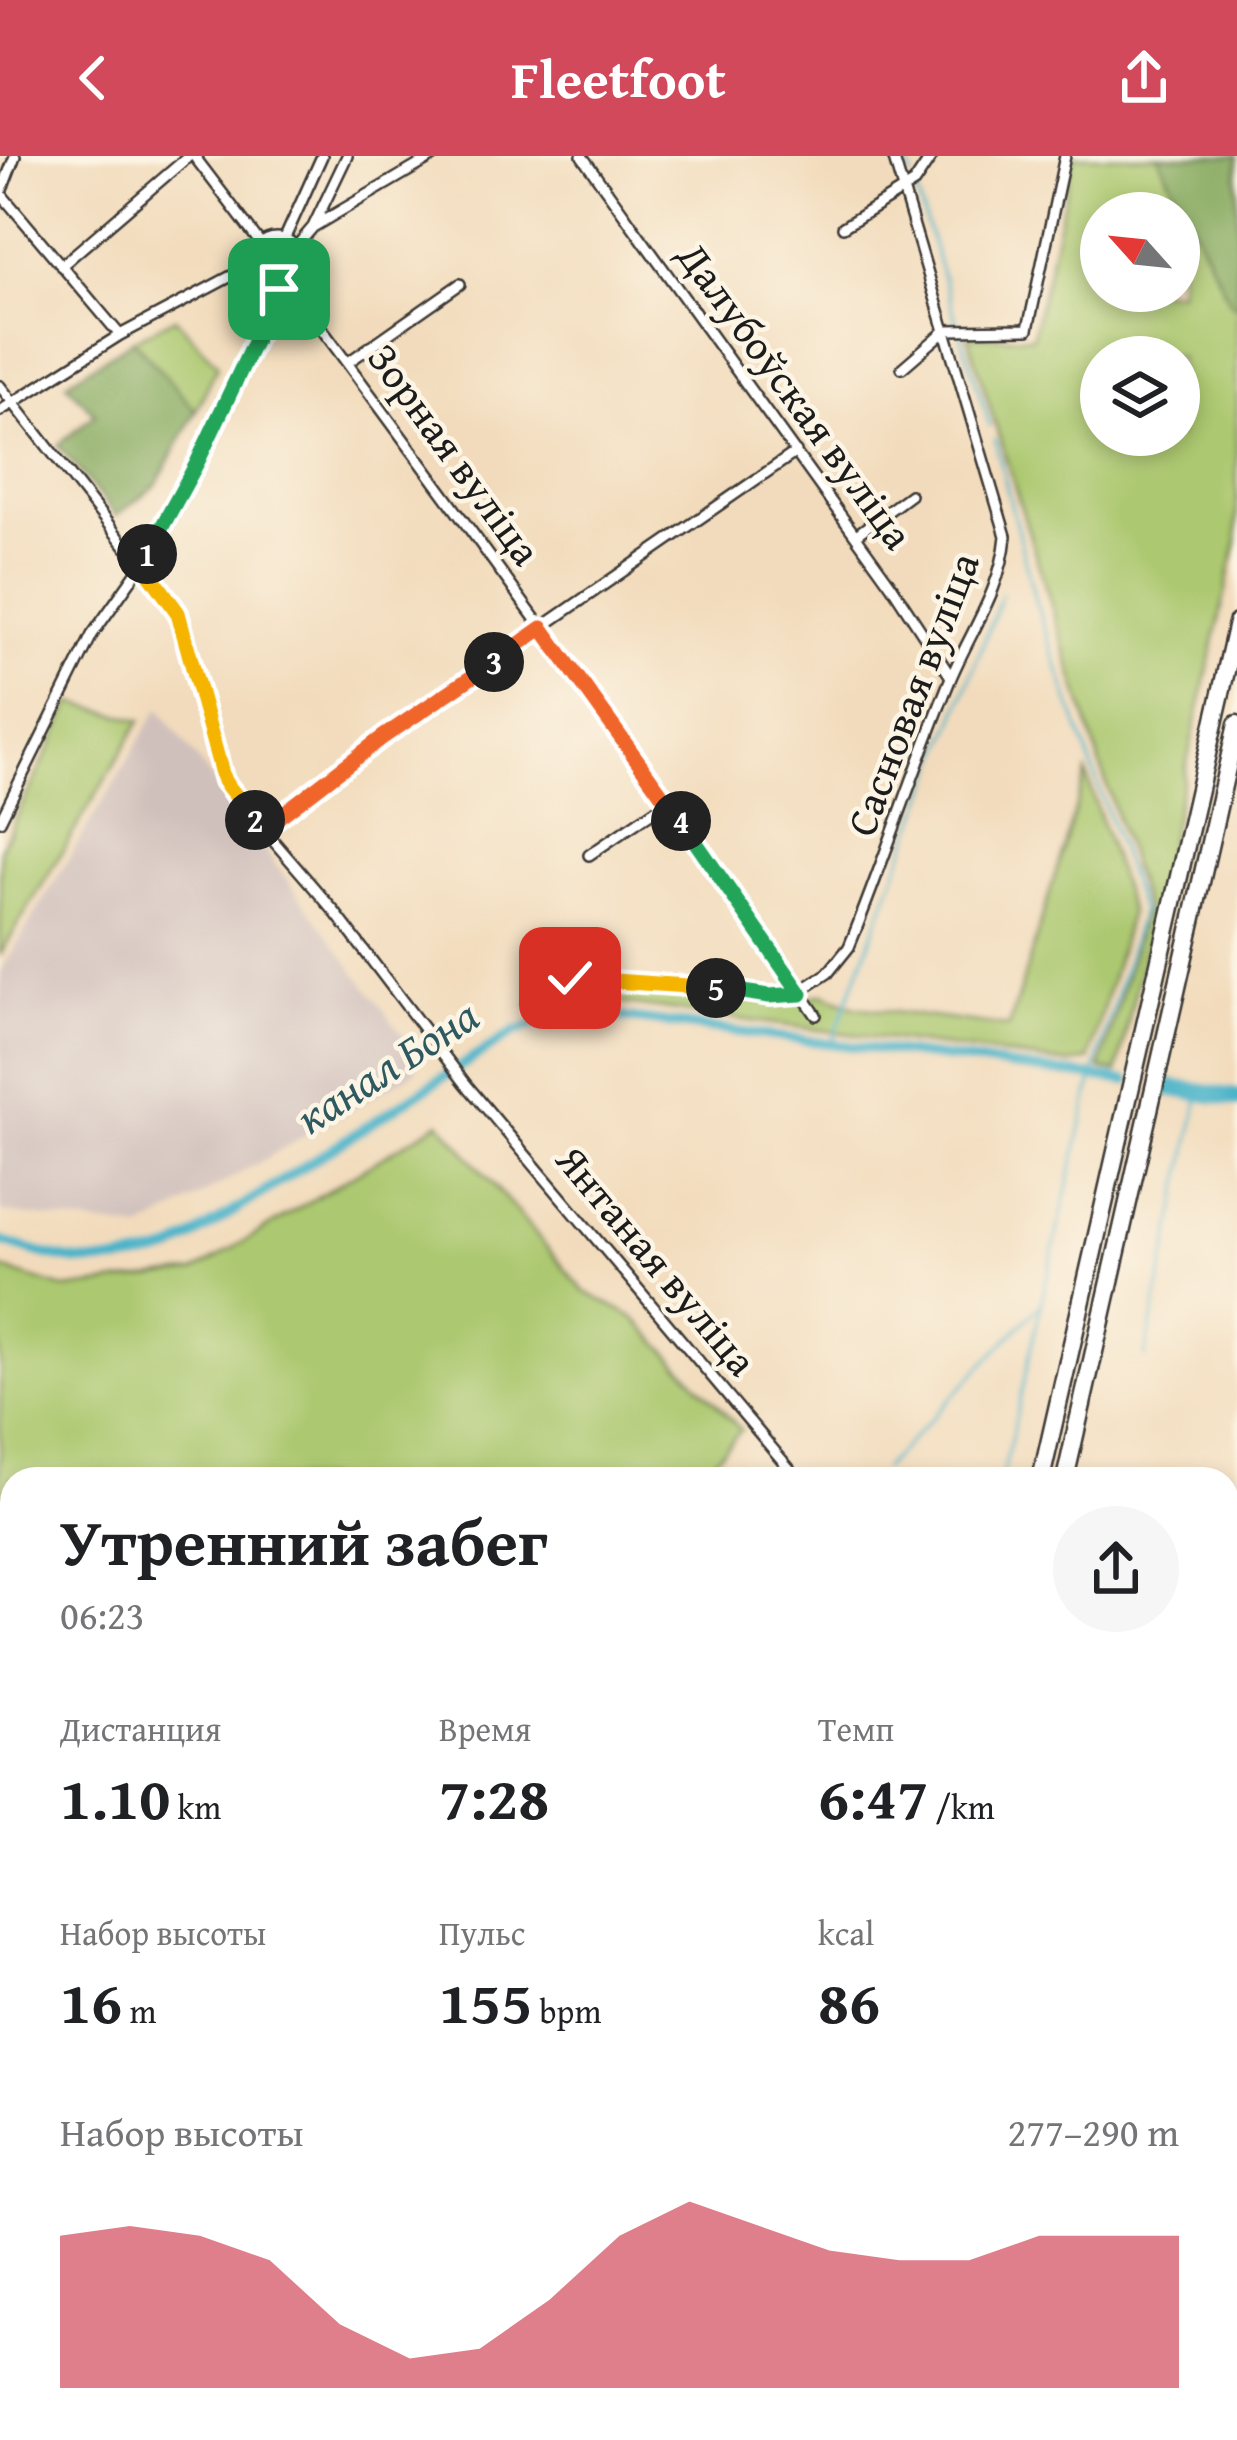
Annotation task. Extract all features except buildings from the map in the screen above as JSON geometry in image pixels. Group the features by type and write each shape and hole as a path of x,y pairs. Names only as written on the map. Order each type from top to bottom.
{"highway":[{"path":"1044,1467 1237,622"},
{"path":"1068,1467 1237,724"}],"street":[{"path":"15,156 1,195 120,334"},
{"path":"61,266 192,156 261,244"},
{"path":"284,240 322,156"},
{"path":"0,821 92,635 142,563 284,287 300,271 296,247 313,227 346,156"},
{"path":"313,227 434,156"},
{"name":"Далубоўская вуліца","path":"582,156 856,535 952,677"},
{"name":"Сасновая вуліца","path":"801,994 828,973 849,947 952,677 993,596 1004,563 1006,536 893,156"},
{"path":"843,227 914,184 932,156"},
{"path":"902,368 946,330 1028,329 1065,156"},
{"path":"261,244 284,240 296,247"},
{"path":"0,411 120,334 252,266 261,244"},
{"name":"Зорная вуліца","path":"252,266 260,283 284,287 347,363 816,1015"},
{"path":"347,363 460,284"},
{"name":"Янтаная вуліца","path":"0,386 178,613 224,781 334,911 465,1082 788,1467"},
{"path":"263,829 383,737 796,452"},
{"path":"856,535 910,495"},
{"path":"590,855 667,802"},
{"path":"570,978 769,996 801,994"}],"shaded area":[{"path":"159,708 419,1057 415,1072 142,1230 0,1212 0,972"}],"green space":[{"path":"1074,156 1158,156 1176,192 1080,192 1080,312 1200,312 1200,241 1237,307 1237,541 1117,1072 1100,1069 1145,909 968,336 1032,337"},
{"path":"1158,156 1237,156 1237,307 1231,304 1200,241 1200,192 1176,192"},
{"path":"175,318 218,365 196,411 133,340"},
{"path":"133,340 196,411 156,485 116,516 58,445 95,414 66,383"},
{"path":"72,703 141,720 0,955 0,850"},
{"path":"1086,773 1130,912 1089,1060 1071,1064 597,1000 527,1005 563,985 786,1003 823,994 855,1007 1009,1027"},
{"path":"440,1122 584,1291 635,1318 741,1430 707,1467 0,1467 0,1268 66,1289 194,1272"}],"waterway":[{"path":"906,156 912,177"},
{"path":"915,187 958,326"},
{"path":"961,335 990,426"},
{"path":"885,1467 1041,1304 1093,1077 1141,911 1035,600 995,440"},
{"path":"831,1044 1002,594"},
{"name":"канал Бона","path":"0,1241 86,1262 127,1261 173,1250 514,1032 560,1015 604,1015 1127,1081"},
{"name":"канал Бона","path":"1165,1087 1237,1098"},
{"path":"1145,1357 1200,1093"},
{"path":"1005,1467 1041,1305"}],"route":[{"path":"279,289 197,463 142,563 178,613 224,781 263,829 383,737 542,628 801,994 769,996 570,978"}]}
